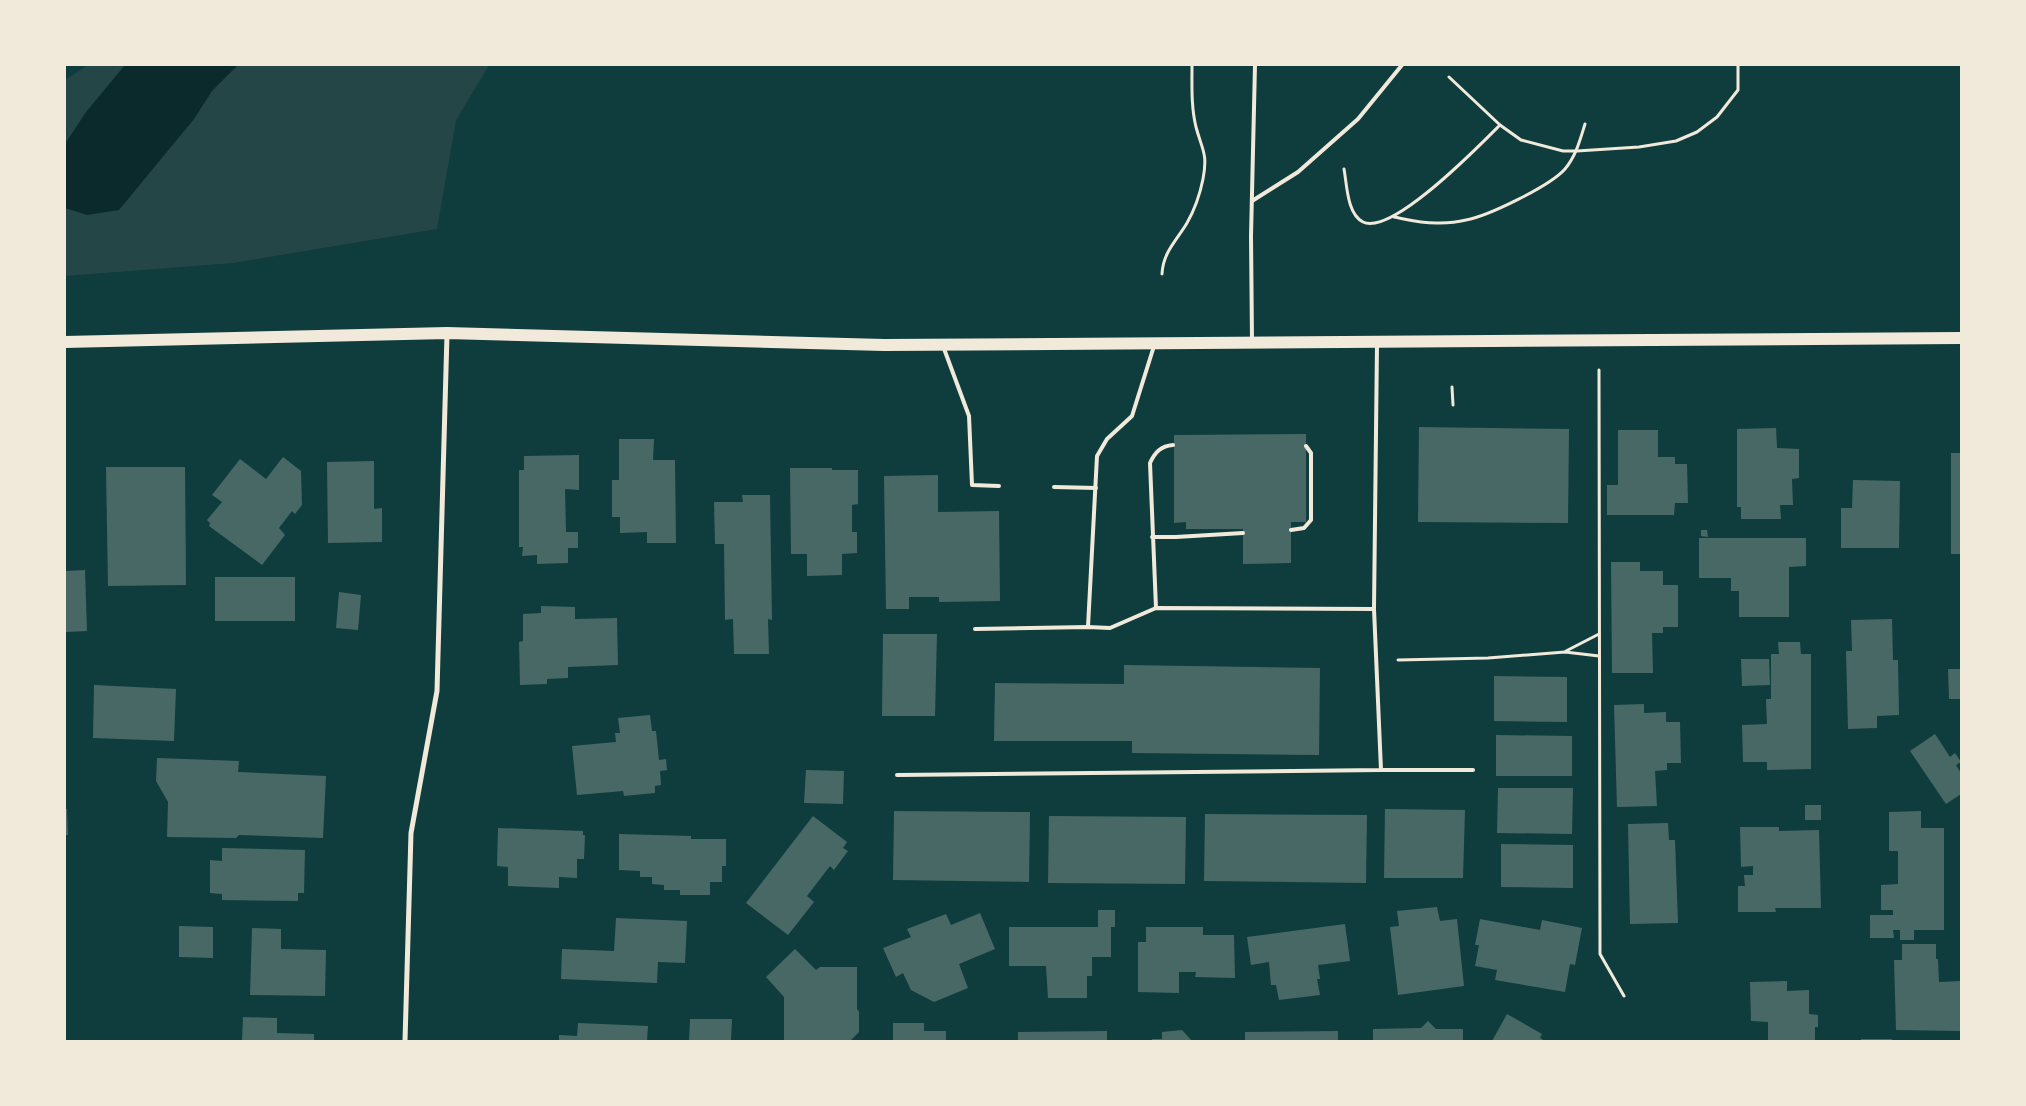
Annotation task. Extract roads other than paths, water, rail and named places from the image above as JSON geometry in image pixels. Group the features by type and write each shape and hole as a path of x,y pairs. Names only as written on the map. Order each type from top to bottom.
{"main road":[{"path":"65,342 447,333 942,344 1252,344 1961,338"}],"street":[{"path":"405,1041 411,833 437,691 447,333"}],"lane":[{"path":"1252,344 1254,65"},
{"path":"1252,202 1298,172 1358,119 1402,65"},
{"path":"1377,342 1374,609 1381,770"},
{"path":"942,344 969,416 972,485 999,486"},
{"path":"1088,627 1098,456 1107,439 1132,416 1155,344"},
{"path":"1156,608 1150,463 1154,454 1160,448 1173,445"},
{"path":"1291,530 1304,528 1311,520 1311,453 1306,446"},
{"path":"1054,487 1096,488"},
{"path":"1152,537 1243,533"},
{"path":"975,629 1110,628 1156,608 1374,609"},
{"path":"897,775 1473,770"}]}
